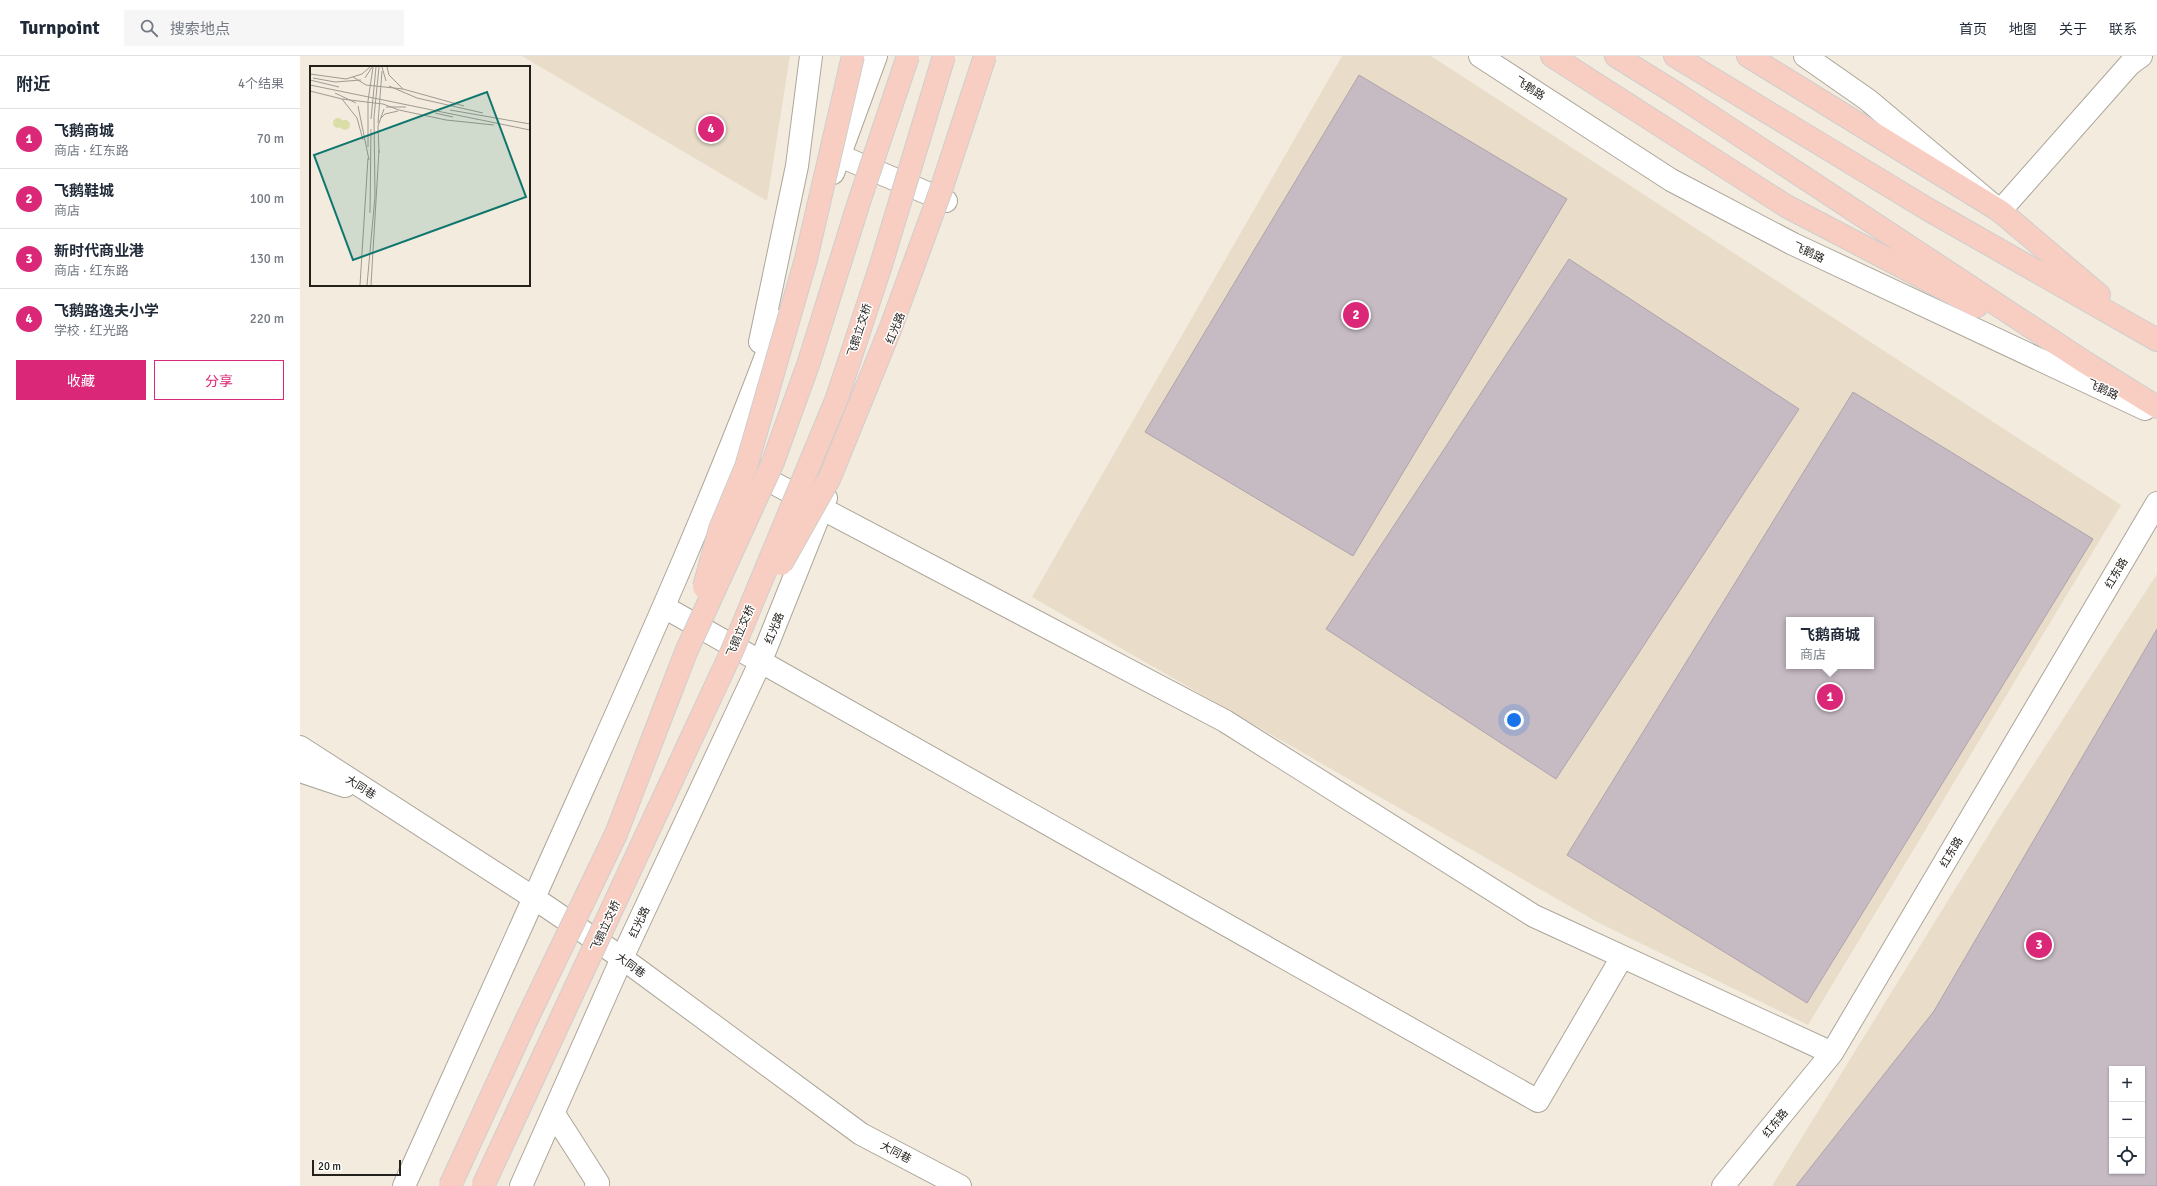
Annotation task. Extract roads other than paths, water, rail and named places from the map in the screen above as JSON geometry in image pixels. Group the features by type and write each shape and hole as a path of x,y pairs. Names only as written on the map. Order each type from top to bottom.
{"main road":[{"path":"686,652 720,529 746,467 806,259 853,56"},
{"path":"450,1186 525,1023 616,834 686,652 773,462 809,362 859,202 908,56"},
{"name":"飞鹅立交桥","path":"483,1186 732,651 837,398 880,268 944,56"},
{"path":"732,651 830,477 894,320 941,190 985,56"},
{"path":"1552,56 1786,206 2086,363"},
{"name":"飞鹅路","path":"1616,56 1690,102 2086,363 2157,407"},
{"path":"1675,56 1929,210 2157,340"},
{"path":"1748,56 1817,100 2000,211 2138,328"}],"street":[{"path":"744,416 798,166 811,56"},
{"path":"404,1186 664,607 744,416 876,56"},
{"name":"红光路","path":"521,1186 622,958 760,663 946,201 980,102 992,56"},
{"name":"飞鹅路","path":"1480,56 1671,180 1793,244 2157,414"},
{"path":"1805,56 1868,100 2000,211 2130,64 2141,56"},
{"path":"840,156 946,201"},
{"path":"726,458 1225,721 1534,916 1832,1053"},
{"name":"红东路","path":"1723,1186 1832,1053 2157,503"},
{"path":"664,607 760,663 1538,1102 1622,956"},
{"name":"大同巷","path":"300,747 534,898 622,958 861,1134 960,1186"},
{"path":"300,771 375,795"},
{"path":"554,1114 598,1183 596,1186"}],"place":[{"name":"飞鹅路逸夫小学","path":"711,129"},
{"name":"飞鹅鞋城","path":"1356,315"},
{"name":"飞鹅商城","path":"1830,697"},
{"name":"新时代商业港","path":"2039,945"}]}
